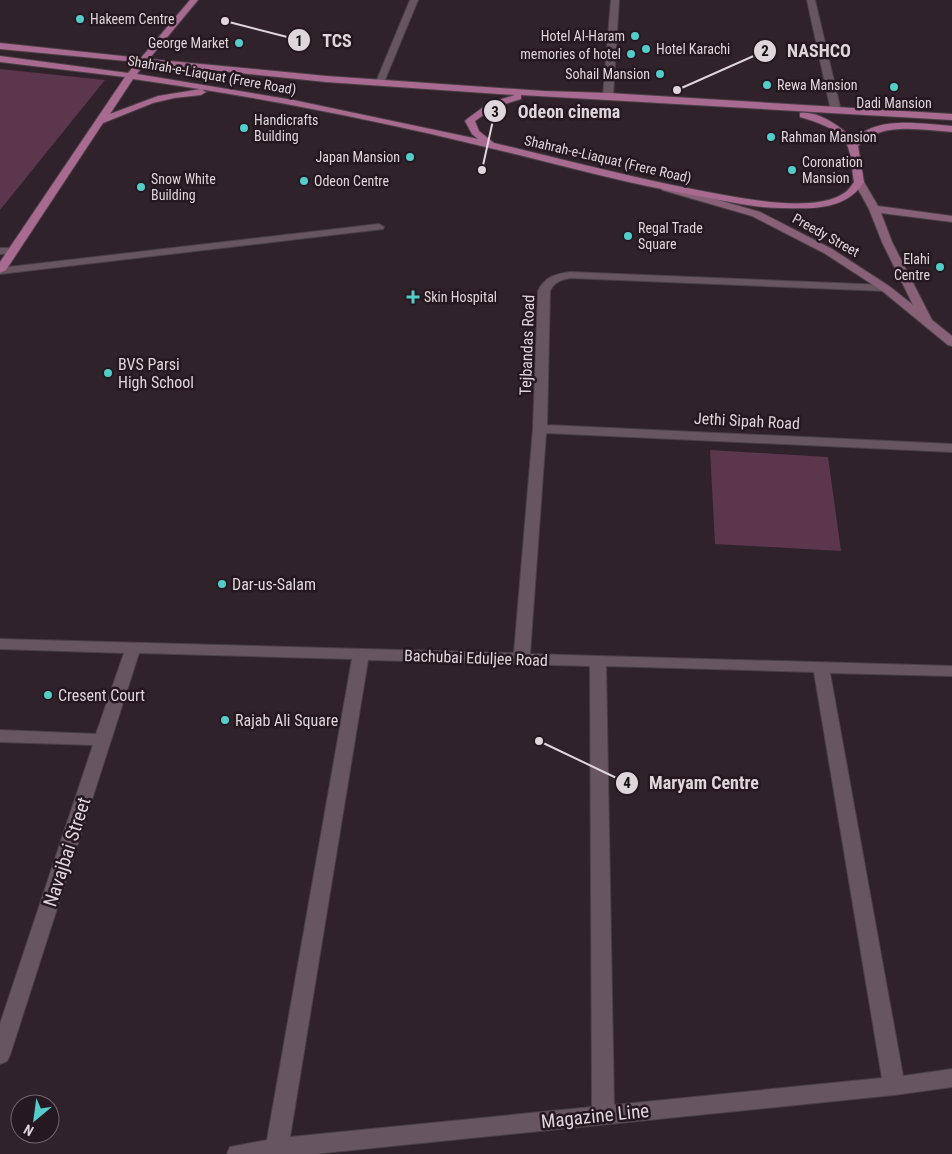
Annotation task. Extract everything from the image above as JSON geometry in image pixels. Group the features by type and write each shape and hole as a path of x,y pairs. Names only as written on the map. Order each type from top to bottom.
{"main road":[{"path":"0,270 6,251 102,121 130,75 194,0"},
{"name":"Shahrah-e-Liaquat (Frere Road)","path":"0,46 326,79 952,118"},
{"name":"Shahrah-e-Liaquat (Frere Road)","path":"0,59 130,75 319,107 492,146 596,173 666,188 759,204 796,206 829,202 850,194 859,182"},
{"path":"102,121 144,101 183,93 230,91"},
{"path":"492,146 475,132 470,121 480,111 499,101 544,94"},
{"path":"685,100 803,115 828,122 845,134 853,146 859,182 874,209 887,242 929,324"},
{"path":"853,146 868,132 888,128 910,126 952,129"},
{"name":"Preedy Street","path":"666,188 756,214 828,251 885,288 952,342"},
{"path":"874,209 952,219"}],"street":[{"path":"380,82 414,0"},
{"path":"608,96 615,0"},
{"path":"811,0 836,111"},
{"path":"0,270 379,227"},
{"name":"Tejbandas Road","path":"522,659 540,429 544,291 548,282 557,276 570,275 885,288"},
{"name":"Jethi Sipah Road","path":"540,429 952,448"},
{"name":"Bachubai Eduljee Road","path":"0,644 952,671"},
{"name":"Navajbai Street","path":"0,1055 133,648"},
{"path":"277,1148 361,654"},
{"path":"598,661 603,1115"},
{"path":"821,667 894,1086"},
{"path":"0,736 104,740"},
{"name":"Magazine Line","path":"238,1154 277,1148 894,1086 952,1078"}],"shaded area":[{"path":"0,69 105,80 0,210"},
{"path":"710,450 828,457 841,551 715,544"}],"place":[{"name":"Hakeem Centre","path":"80,19"},
{"name":"TCS","path":"225,21"},
{"name":"Hotel Al-Haram","path":"635,36"},
{"name":"George Market","path":"239,43"},
{"name":"Hotel Karachi","path":"646,49"},
{"name":"memories of hotel","path":"631,54"},
{"name":"Sohail Mansion","path":"660,74"},
{"name":"Rewa Mansion","path":"767,85"},
{"name":"Dadi Mansion","path":"894,87"},
{"name":"NASHCO","path":"677,90"},
{"name":"Handicrafts Building","path":"244,128"},
{"name":"Rahman Mansion","path":"771,137"},
{"name":"Japan Mansion","path":"410,157"},
{"name":"Odeon cinema","path":"482,170"},
{"name":"Coronation Mansion","path":"792,170"},
{"name":"Odeon Centre","path":"304,181"},
{"name":"Snow White Building","path":"141,187"},
{"name":"Regal Trade Square","path":"628,236"},
{"name":"Elahi Centre","path":"940,267"},
{"name":"Skin Hospital","path":"413,297"},
{"name":"BVS Parsi High School","path":"108,373"},
{"name":"Dar-us-Salam","path":"222,584"},
{"name":"Cresent Court","path":"48,695"},
{"name":"Rajab Ali Square","path":"225,720"},
{"name":"Maryam Centre","path":"539,741"}]}
